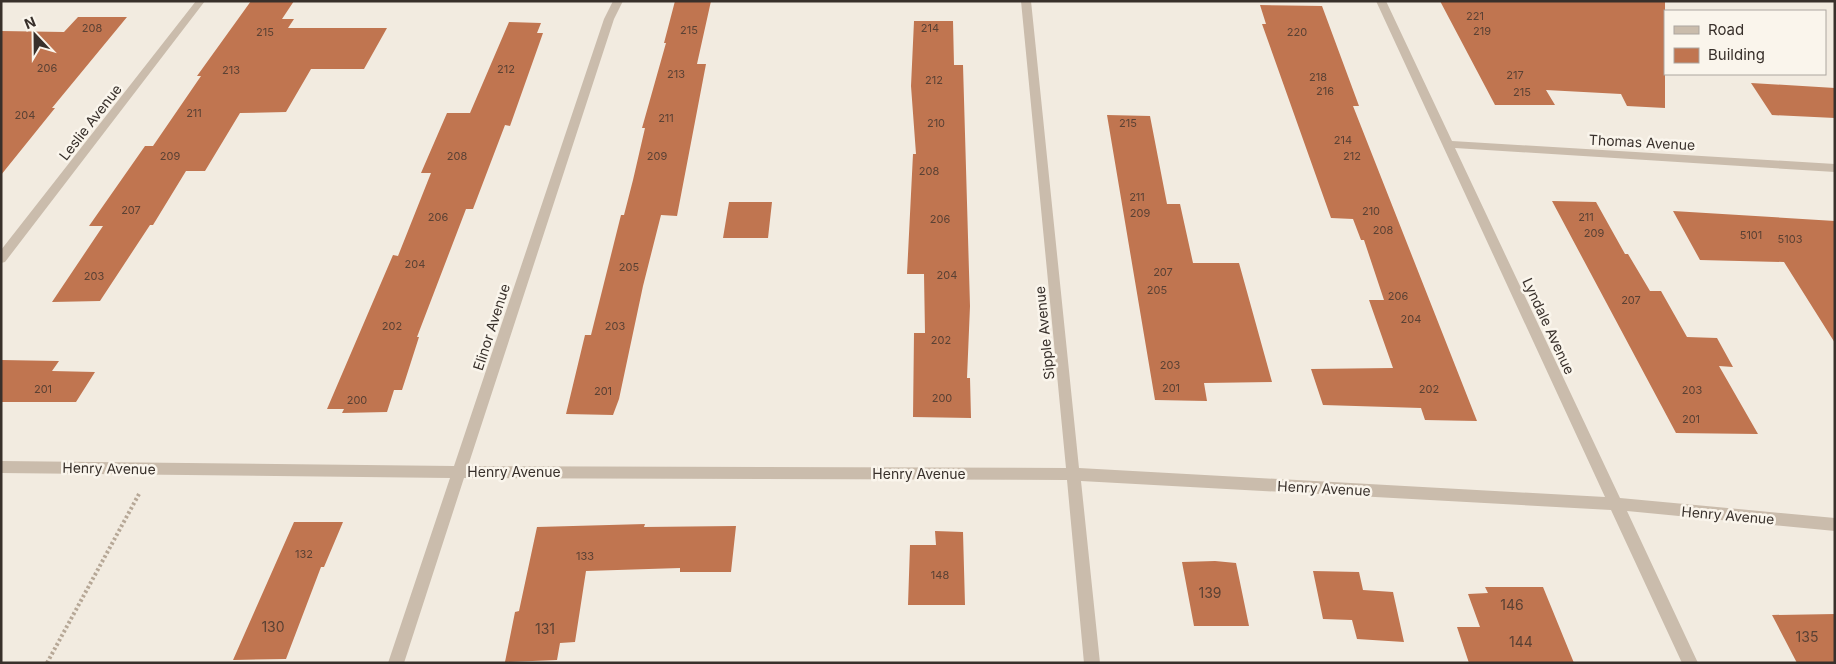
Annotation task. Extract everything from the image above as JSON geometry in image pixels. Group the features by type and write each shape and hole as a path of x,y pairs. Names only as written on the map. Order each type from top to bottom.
{"street":[{"name":"Leslie Avenue","path":"1,259 201,1"},
{"name":"Elinor Avenue","path":"396,663 609,20 618,1"},
{"name":"Sipple Avenue","path":"1026,1 1092,663"},
{"name":"Lyndale Avenue","path":"1381,1 1690,663"},
{"name":"Thomas Avenue","path":"1447,144 1835,168"},
{"name":"Henry Avenue","path":"1,467 360,472 1073,474 1615,504 1835,525"}],"path":[{"path":"48,663 152,469"}],"building":[{"path":"251,1 294,1 282,19 294,19 288,28 387,28 364,69 311,69 286,112 240,113 205,171 186,171 153,225 150,225 100,301 52,302 103,226 89,226 145,146 153,146 201,76 197,76"},
{"path":"675,1 711,1 697,64 706,64 677,216 661,215 643,286 619,399 613,415 566,414 585,335 591,335 621,215 624,215 645,128 642,128 666,43 664,43"},
{"path":"1440,1 1665,1 1665,108 1627,106 1621,94 1546,90 1555,105 1495,105"},
{"path":"1260,5 1322,6 1359,106 1353,106 1477,421 1425,420 1421,408 1323,405 1311,369 1393,368 1369,300 1384,300 1364,240 1361,240 1353,219 1331,218 1262,24 1266,24"},
{"path":"78,17 127,17 52,108 55,108 1,175 1,31 64,32"},
{"path":"914,21 953,21 954,65 963,65 970,306 967,378 970,378 971,418 913,417 914,333 925,333 924,274 907,274 913,154 916,154 911,86"},
{"path":"509,22 541,23 537,33 543,33 510,126 505,125 473,209 466,209 417,337 419,337 402,390 394,390 387,412 342,413 344,409 327,409 393,255 398,256 431,173 421,173 447,113 470,113"},
{"path":"1751,83 1835,88 1835,118 1772,115"},
{"path":"1107,115 1150,116 1167,204 1180,204 1193,263 1239,263 1272,382 1204,383 1207,401 1155,400"},
{"path":"1552,201 1596,202 1625,254 1628,254 1650,291 1661,291 1687,337 1717,338 1733,367 1719,366 1758,434 1676,433"},
{"path":"729,202 772,202 768,238 723,238"},
{"path":"1673,211 1835,221 1835,343 1784,262 1700,260"},
{"path":"1,360 59,361 52,371 95,372 76,402 1,402"},
{"path":"294,522 343,522 324,567 321,567 286,659 233,660"},
{"path":"645,524 644,527 736,526 731,572 680,572 680,568 586,571 575,642 560,643 557,660 505,662 515,612 519,611 537,527"},
{"path":"935,531 963,532 965,605 908,605 910,545 936,545"},
{"path":"1215,561 1236,563 1249,626 1194,626 1182,562"},
{"path":"1313,571 1359,572 1363,590 1393,592 1404,642 1357,639 1352,620 1323,619"},
{"path":"1485,587 1543,587 1574,663 1469,663 1457,627 1480,627 1468,594 1488,593"},
{"path":"1835,614 1835,663 1797,663 1772,615"}]}
